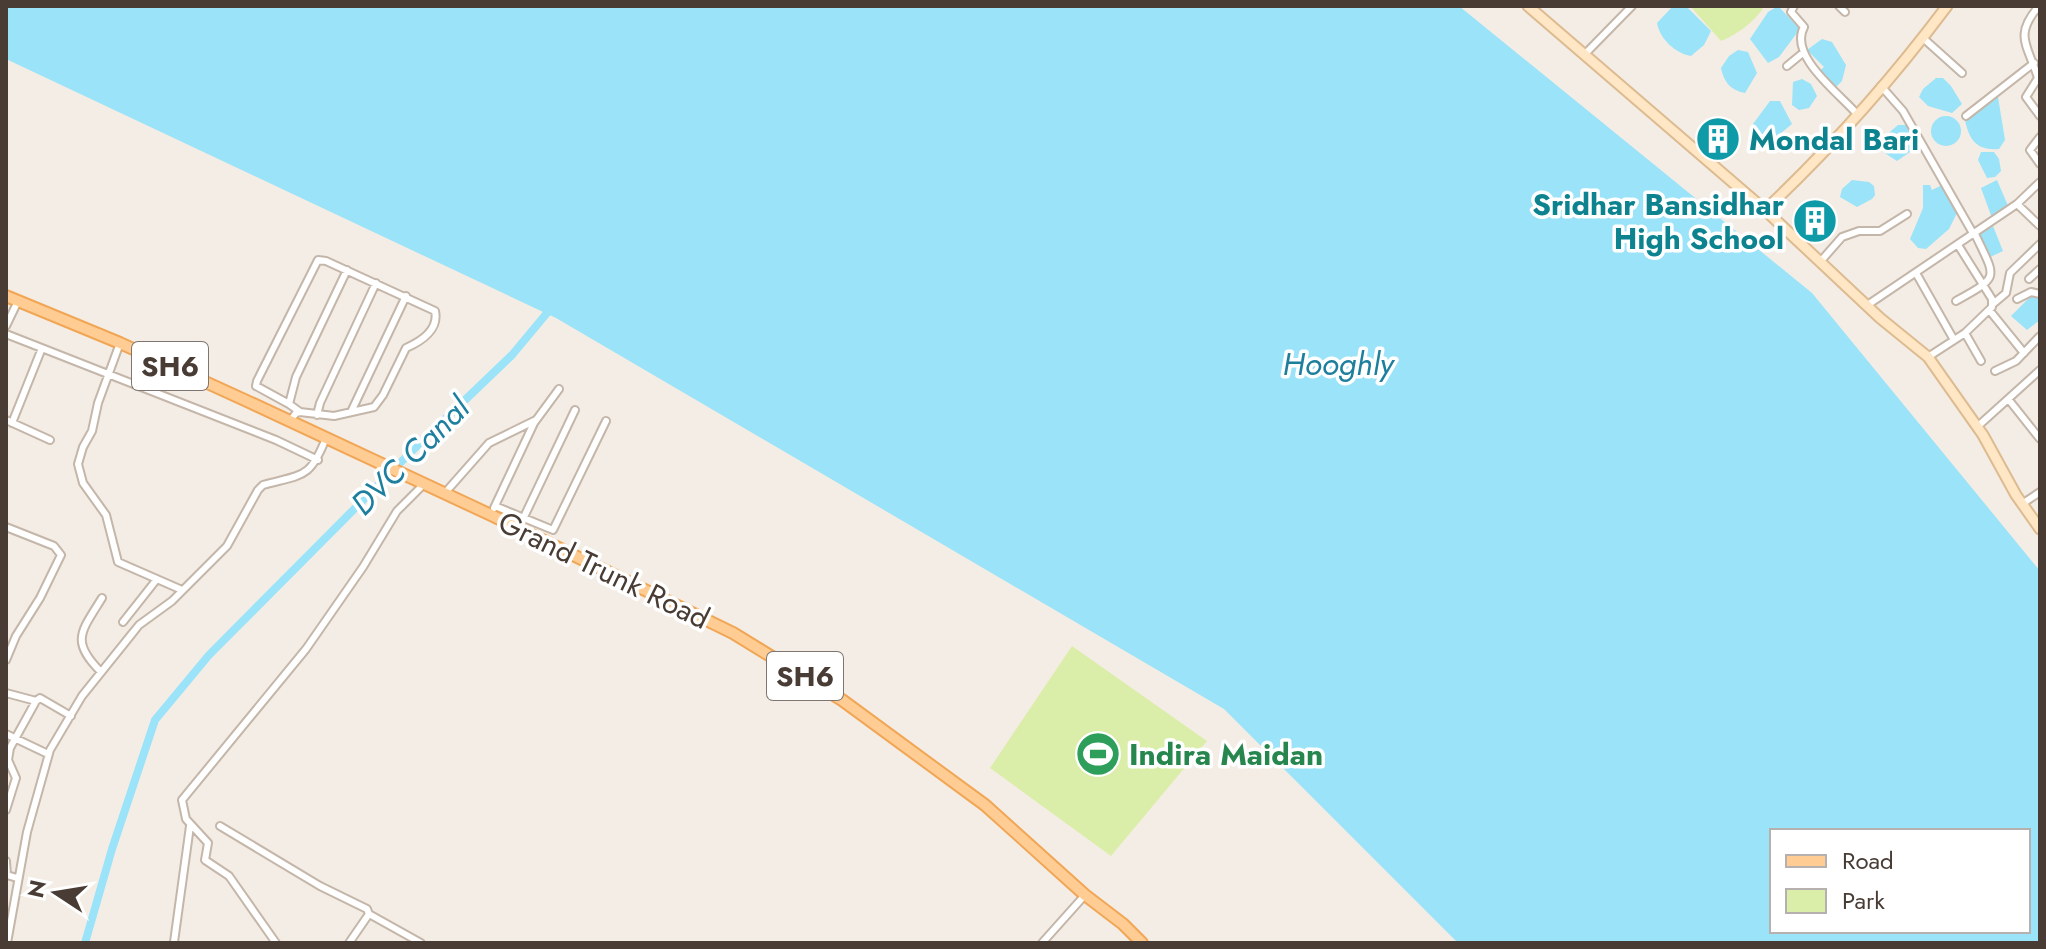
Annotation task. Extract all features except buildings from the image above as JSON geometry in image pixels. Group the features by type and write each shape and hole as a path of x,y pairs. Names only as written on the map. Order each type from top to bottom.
{"main road":[{"name":"Grand Trunk Road","path":"6,296 120,343 444,494 493,511 733,633 821,686 985,805 1142,943"}],"street":[{"path":"1528,6 1765,210 1866,306 1928,357 1977,427 2040,529"},
{"path":"1585,54 1632,6"},
{"path":"1794,6 1791,12 1804,27 1800,35 1804,52 1818,76 1857,114"},
{"path":"1765,210 1857,114 1947,6"},
{"path":"2039,6 2027,20 2023,33 2038,80 2026,97 2040,116"},
{"path":"1923,38 1962,73"},
{"path":"1787,66 1804,52"},
{"path":"1966,116 2034,63"},
{"path":"1881,86 1903,111 1974,234 1991,270 1989,280 1983,286 1956,301"},
{"path":"2040,137 2030,150 2040,164"},
{"path":"1866,306 2017,204 2040,182"},
{"path":"2017,204 2040,226"},
{"path":"1819,262 1842,237 1859,231 1880,231 1907,214"},
{"path":"1928,357 1965,333 2006,293 2010,273 2040,244"},
{"path":"1958,245 1992,307 2024,353"},
{"path":"321,260 376,283 437,314 422,341 406,348 378,403 370,410 334,416 300,412 256,386 314,264 321,260"},
{"path":"2029,279 2040,269"},
{"path":"289,404 296,377 347,270"},
{"path":"1916,273 1954,340"},
{"path":"317,415 322,397 376,283"},
{"path":"2017,299 2031,292 2040,294"},
{"path":"351,412 406,296"},
{"path":"6,326 18,301"},
{"path":"1965,333 1981,361"},
{"path":"6,334 276,440 318,460"},
{"path":"1995,371 2011,365 2040,336"},
{"path":"120,343 92,431 79,456 79,473 106,515 118,562 182,590"},
{"path":"42,348 9,421 50,440"},
{"path":"1977,427 2040,370"},
{"path":"559,389 537,419 493,511 523,519 547,530 556,528 606,421"},
{"path":"2009,400 2040,439"},
{"path":"523,519 575,410"},
{"path":"290,421 300,412"},
{"path":"444,494 489,443 537,419"},
{"path":"7,943 17,878 48,754 82,696 139,625 155,615 227,546 258,490 263,485 310,470 329,440"},
{"path":"276,943 229,876 205,860 208,843 190,826 183,813 183,798 306,649 363,567 397,511 422,484"},
{"path":"2022,504 2040,492"},
{"path":"6,660 61,555 54,546 7,530"},
{"path":"123,622 157,579"},
{"path":"101,672 84,656 81,646 84,629 102,598"},
{"path":"6,693 36,701"},
{"path":"6,810 16,781 8,760 14,739 36,701 40,698 71,716"},
{"path":"6,734 48,754"},
{"path":"6,773 16,775"},
{"path":"174,942 190,826"},
{"path":"220,826 320,886 365,907 369,914 421,943"},
{"path":"6,861 7,875 17,878"},
{"path":"1042,943 1085,895"},
{"path":"349,943 369,914"}],"green space":[{"path":"1690,6 1760,6 1763,9 1744,28 1721,41"},
{"name":"Indira Maidan","path":"1072,646 1207,741 1111,856 990,768"}],"water":[{"name":"Hooghly","path":"6,6 1459,6 1812,293 2040,571 2040,943 1458,943 1224,709 556,318 6,59"},
{"path":"1673,6 1686,6 1711,31 1704,45 1691,56 1669,44 1659,29 1657,23"},
{"path":"1778,6 1800,29 1779,57 1768,63 1750,39 1768,12"},
{"path":"1822,39 1832,42 1846,65 1842,81 1835,88 1817,79 1816,74 1824,67 1807,50"},
{"path":"1738,50 1748,52 1757,73 1745,93 1728,85 1721,68 1729,56"},
{"path":"1936,78 1943,78 1951,86 1962,104 1952,113 1928,106 1919,97"},
{"path":"1802,79 1811,84 1817,96 1809,108 1799,110 1792,105 1793,82"},
{"path":"1998,97 2005,140 1999,149 1985,148 1975,143 1965,120 1991,98"},
{"path":"1770,101 1780,101 1792,124 1760,150 1752,140 1753,124"},
{"path":"1946,116 1957,120 1961,131 1957,142 1946,146 1935,142 1931,131 1935,120"},
{"path":"1898,125 1908,125 1920,145 1897,161 1880,150 1885,136"},
{"path":"1981,152 1994,152 1999,159 2001,171 1995,177 1987,178 1978,160"},
{"path":"1852,180 1869,182 1874,186 1872,199 1857,207 1840,197 1842,189"},
{"path":"1997,180 2009,208 1992,218 1981,188"},
{"path":"1923,185 1930,185 1932,190 1942,185 1957,213 1949,229 1926,249 1918,248 1910,239 1923,208"},
{"path":"1993,226 2003,251 1986,259 1977,236"},
{"path":"2032,295 2040,296 2040,320 2027,330 2011,316"}],"waterway":[{"name":"DVC Canal","path":"85,943 155,720 209,655 512,355 552,307"}],"place":[{"name":"Mondal Bari","path":"1718,139"},
{"name":"Sridhar Bansidhar High School","path":"1815,221"},
{"name":"Indira Maidan","path":"1098,754"}]}
